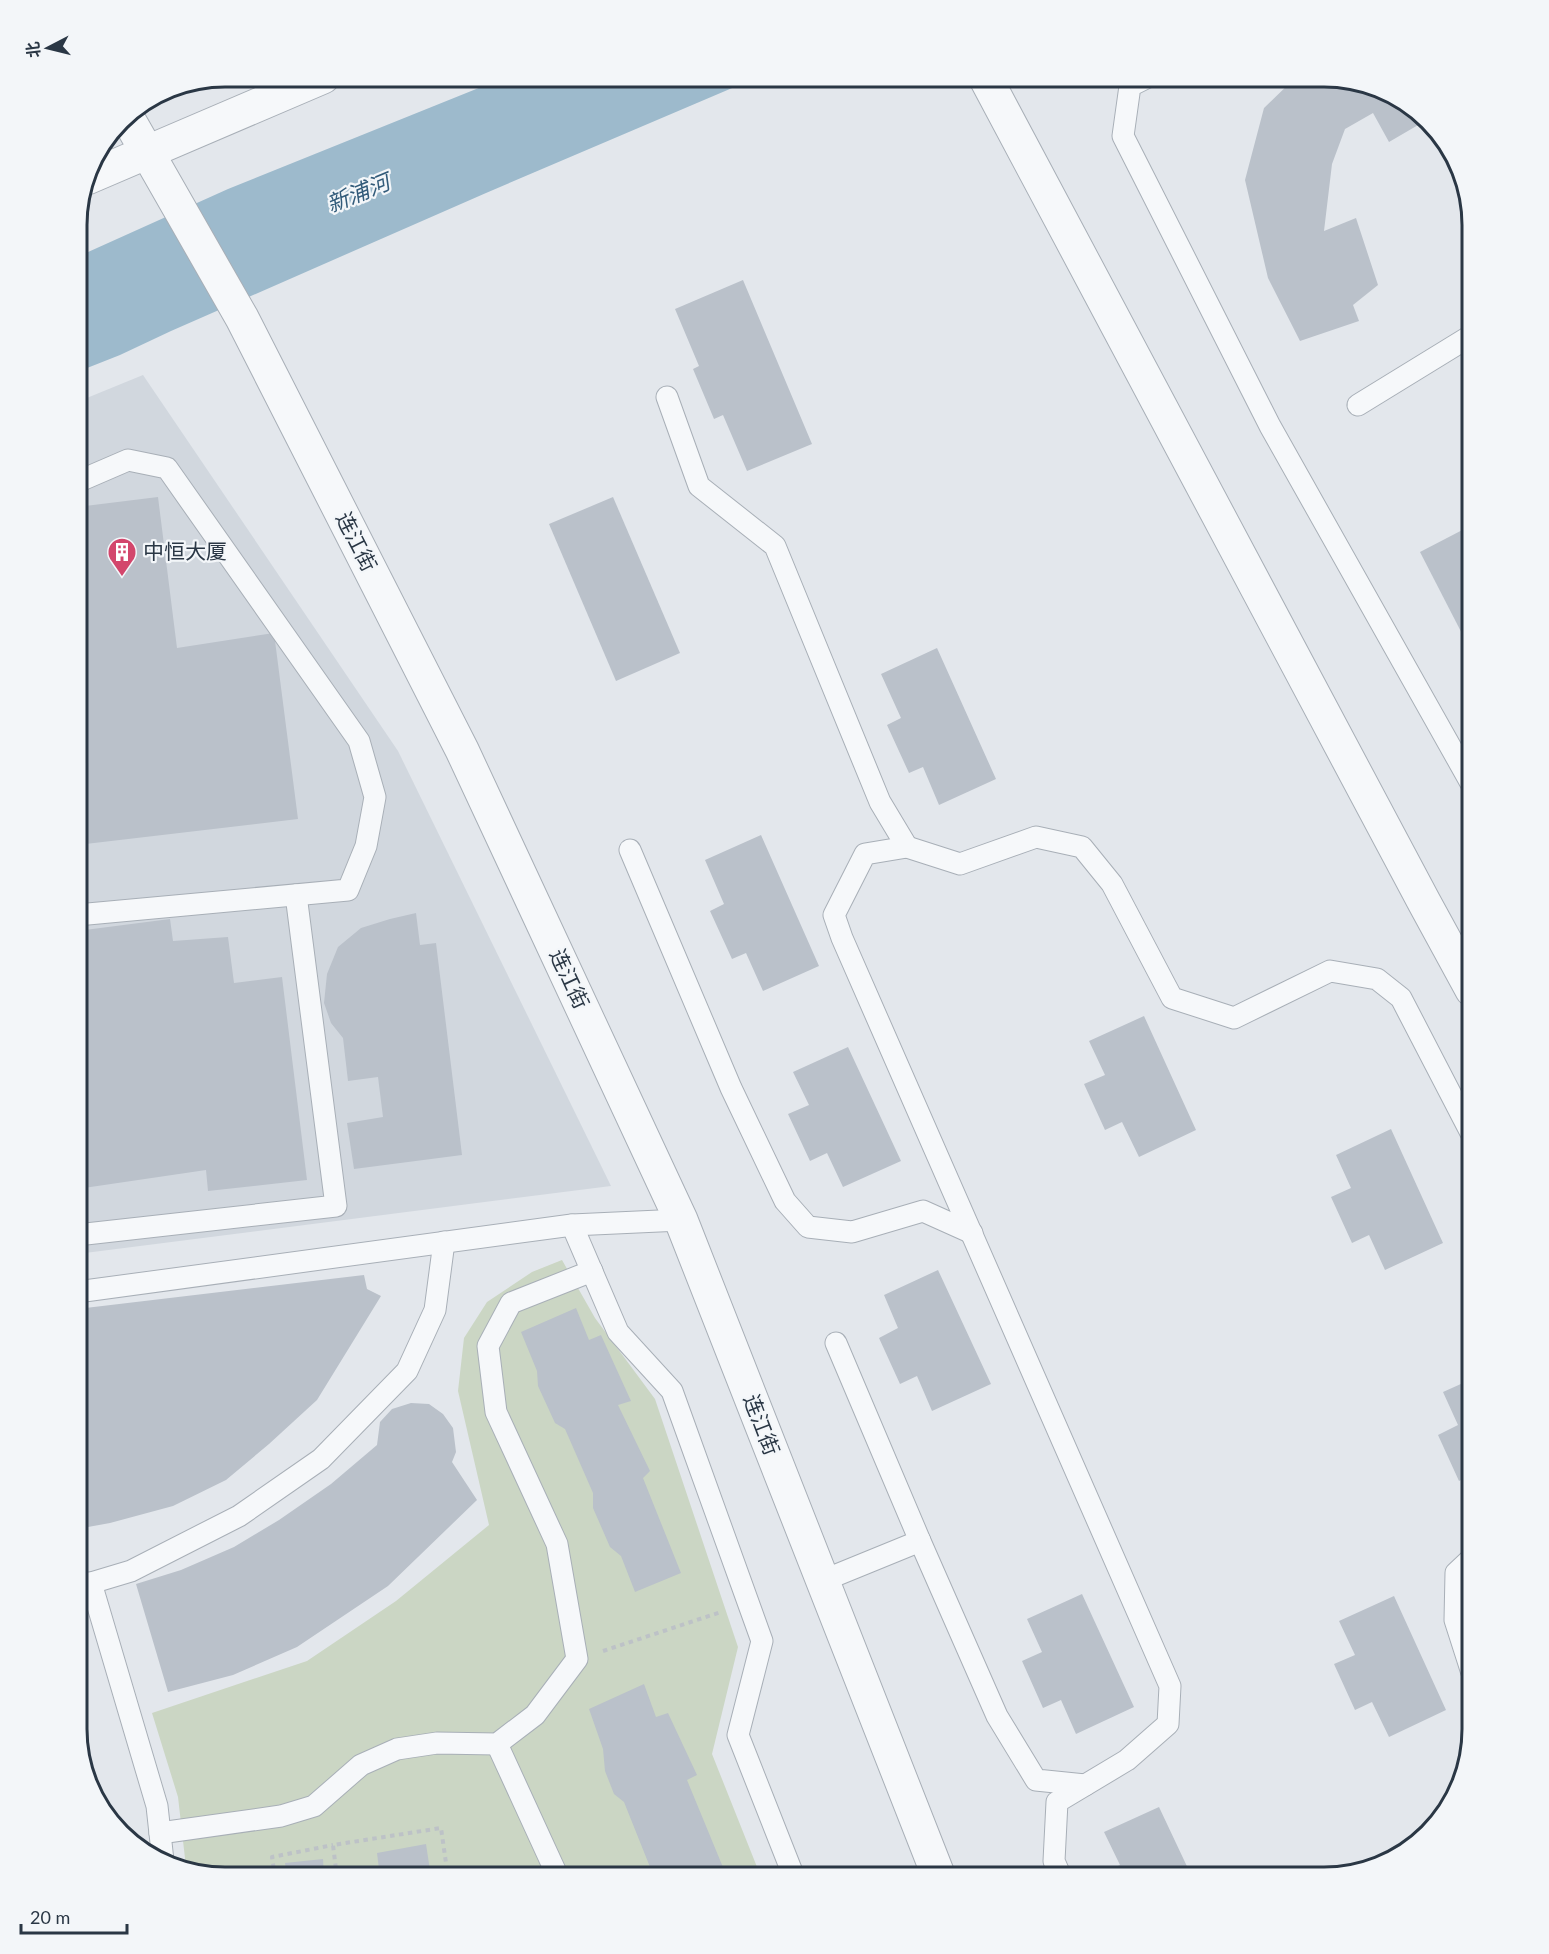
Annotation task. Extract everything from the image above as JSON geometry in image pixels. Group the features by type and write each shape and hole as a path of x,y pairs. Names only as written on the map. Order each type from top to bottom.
{"street":[{"path":"96,176 154,164 302,87"},
{"path":"991,87 1462,970"},
{"name":"连江街","path":"131,124 242,318 462,750 681,1220 935,1867"}],"lane":[{"path":"1130,87 1123,136 1270,426 1462,766"},
{"path":"1358,405 1462,342"},
{"path":"667,397 699,486 775,546 880,802 908,847"},
{"path":"87,478 128,460 167,468 359,741 375,797 366,846 348,890 87,914"},
{"path":"1057,1867 1054,1860 1057,1802 1126,1760 1168,1724 1170,1686 842,938 834,915 865,854 908,847 960,864 1036,837 1082,847 1112,884 1172,998 1234,1018 1330,971 1377,979 1401,998 1462,1114"},
{"path":"630,850 731,1088 785,1201 808,1227 852,1232 923,1211 972,1233"},
{"path":"87,1234 336,1206 296,895"},
{"path":"87,1291 572,1225 681,1220"},
{"path":"572,1225 618,1332 672,1391 762,1641 738,1735 790,1867"},
{"path":"87,1582 131,1571 239,1516 321,1459 407,1371 435,1310 444,1242"},
{"path":"160,1833 281,1816 314,1806 361,1765 397,1749 437,1743 497,1744 534,1715 577,1659 557,1544 496,1412 488,1346 511,1303 592,1271"},
{"path":"836,1343 920,1541 998,1716 1036,1780 1085,1785"},
{"path":"822,1581 920,1541"},
{"path":"1462,1568 1456,1573 1455,1620 1462,1641"},
{"path":"87,1592 157,1806 162,1852"},
{"path":"497,1744 553,1867"}],"path":[{"path":"577,1659 748,1604"},
{"path":"273,1867 272,1857 441,1828 446,1867"},
{"path":"333,1845 336,1867"}],"shaded area":[{"path":"143,375 398,751 611,1186 87,1253 87,398"}],"green space":[{"path":"562,1260 595,1318 655,1399 738,1647 712,1754 757,1867 216,1867 185,1861 178,1797 152,1713 307,1661 396,1601 489,1525 458,1391 464,1338 487,1302 532,1272"}],"water":[{"name":"新浦河","path":"481,87 735,87 87,368 87,252 228,189"}],"building":[{"path":"1286,87 1333,87 1377,97 1393,105 1419,125 1389,142 1373,113 1345,129 1332,164 1324,231 1356,218 1378,285 1353,305 1359,321 1300,341 1268,278 1245,180 1264,108"},
{"path":"743,280 812,444 747,471 723,415 714,419 693,369 699,366 675,309"},
{"path":"158,497 177,648 274,633 298,819 87,844 87,506"},
{"path":"613,497 680,653 616,681 549,524"},
{"path":"1462,530 1462,634 1420,552"},
{"path":"937,648 996,779 939,805 923,767 909,773 887,725 901,718 881,674"},
{"path":"761,835 819,966 763,991 746,953 732,959 710,911 724,904 705,860"},
{"path":"416,913 420,945 436,943 462,1155 354,1169 347,1123 383,1117 378,1077 348,1081 343,1038 331,1023 324,1003 327,974 338,947 361,928"},
{"path":"170,919 173,941 228,937 234,983 282,977 307,1180 208,1191 206,1170 87,1188 87,930"},
{"path":"1144,1016 1196,1130 1139,1157 1122,1122 1105,1130 1084,1084 1105,1075 1089,1041"},
{"path":"848,1047 901,1161 843,1187 827,1153 810,1161 788,1114 809,1105 793,1072"},
{"path":"1391,1129 1443,1243 1385,1270 1369,1235 1352,1243 1331,1197 1351,1188 1336,1155"},
{"path":"938,1270 991,1384 932,1411 917,1376 900,1384 879,1338 898,1328 884,1295"},
{"path":"364,1275 367,1289 381,1296 317,1400 226,1480 173,1506 87,1527 87,1308"},
{"path":"576,1308 589,1340 601,1335 631,1401 618,1405 650,1471 643,1478 681,1573 635,1592 621,1556 610,1547 593,1508 593,1493 565,1429 555,1423 538,1386 537,1371 521,1332"},
{"path":"1462,1383 1462,1480 1459,1481 1438,1435 1458,1425 1443,1392"},
{"path":"411,1403 429,1404 443,1414 453,1428 456,1452 452,1462 477,1500 388,1586 297,1647 233,1675 168,1692 136,1584 181,1570 234,1547 279,1520 331,1484 377,1445 380,1422 392,1409"},
{"path":"1082,1594 1134,1707 1076,1734 1061,1700 1043,1708 1022,1661 1042,1652 1027,1619"},
{"path":"1394,1596 1446,1710 1389,1737 1372,1702 1355,1710 1334,1664 1355,1655 1339,1621"},
{"path":"644,1684 656,1717 668,1713 697,1775 687,1780 723,1867 650,1867 624,1802 614,1794 605,1771 603,1749 589,1709"},
{"path":"1159,1807 1187,1867 1116,1867 1120,1865 1104,1832"},
{"path":"426,1844 429,1867 379,1867 377,1853"},
{"path":"323,1859 323,1867 286,1867 285,1863"}],"place":[{"name":"中恒大厦","path":"122,578"}]}
